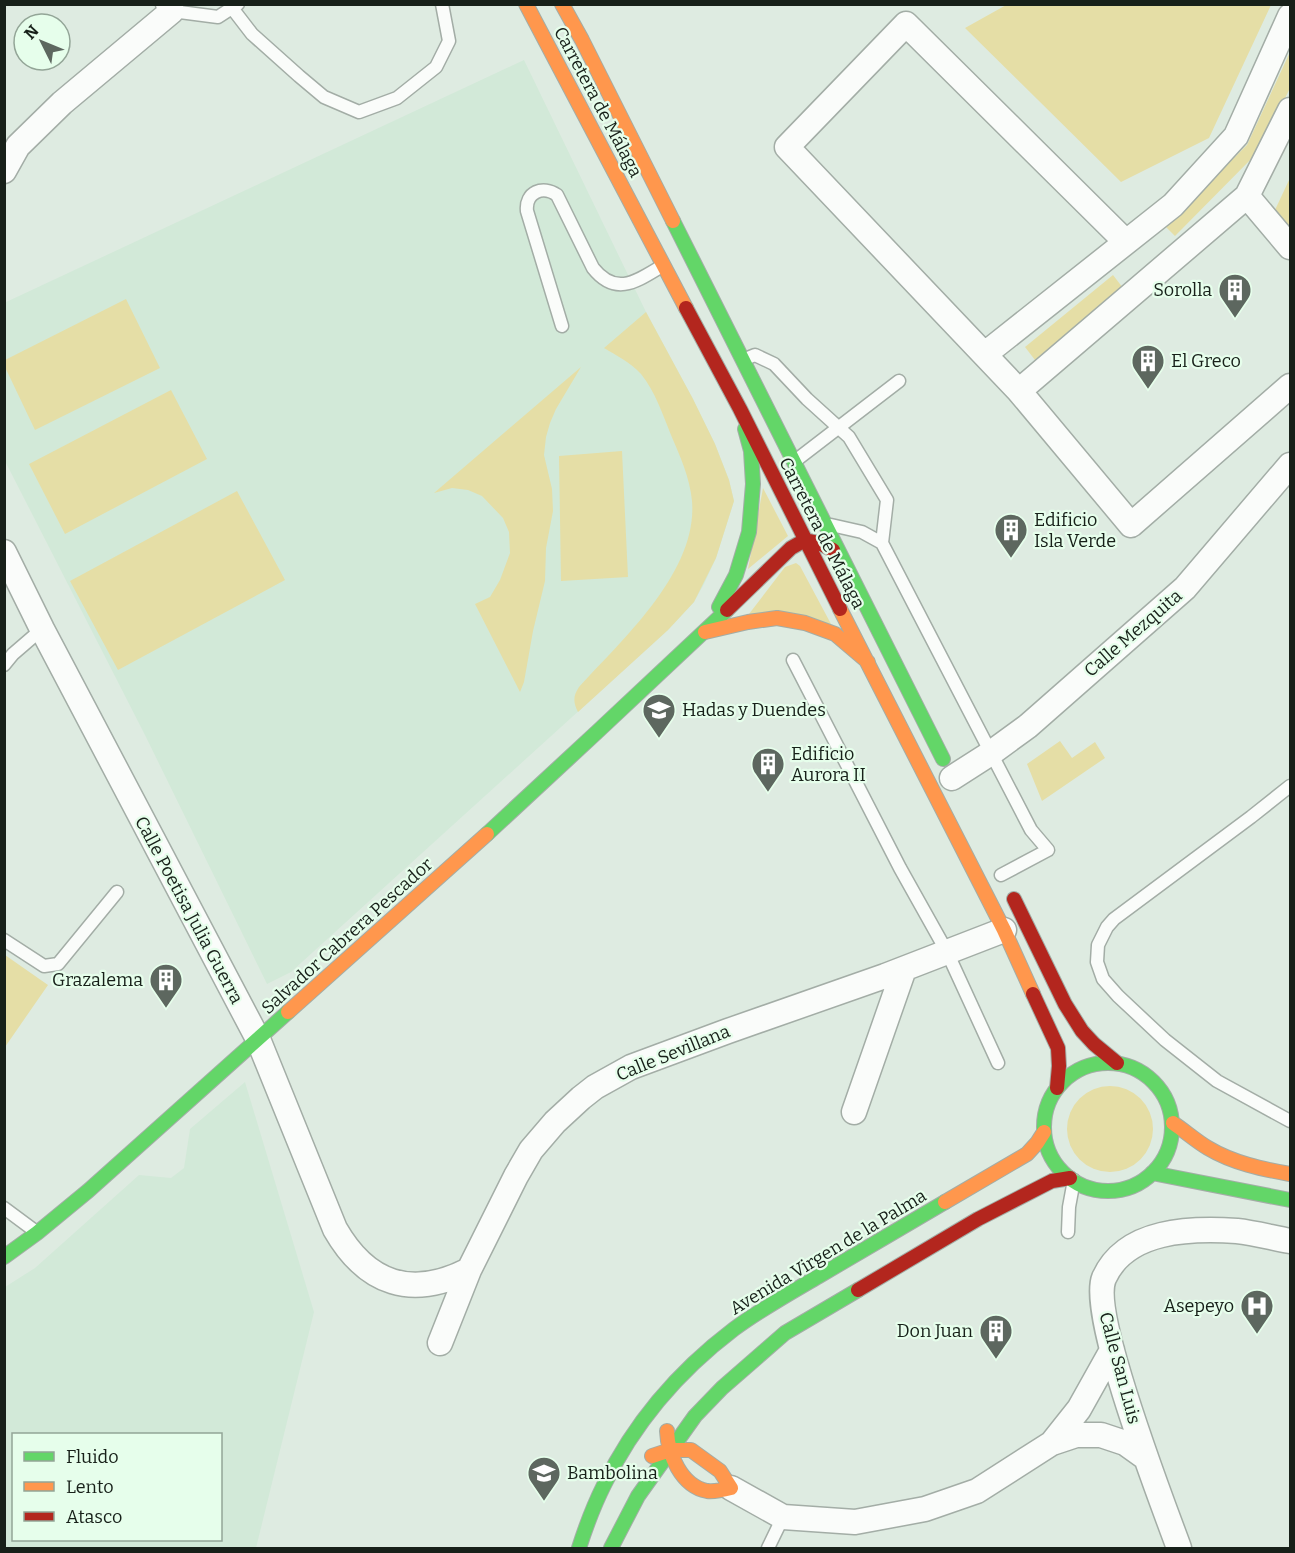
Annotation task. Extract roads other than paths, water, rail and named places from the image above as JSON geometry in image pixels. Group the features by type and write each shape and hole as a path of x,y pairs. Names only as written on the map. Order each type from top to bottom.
{"main road":[{"name":"Carretera de Málaga","path":"526,4 740,409 1004,930 1058,1048 1057,1088"},
{"name":"Carretera de Málaga","path":"562,4 955,782"},
{"name":"Salvador Cabrera Pescador","path":"705,632 736,575 749,532 753,484 751,451 740,409"},
{"name":"Salvador Cabrera Pescador","path":"4,1257 38,1233 142,1145 406,908 705,632 791,548 805,540"},
{"path":"805,540 832,549 843,560"},
{"name":"Salvador Cabrera Pescador","path":"705,632 748,621 777,618 805,623 835,634 868,662"},
{"path":"999,870 1065,1004 1082,1031 1117,1063"},
{"path":"1117,1063 1138,1069 1155,1083 1167,1101 1173,1123 1168,1150 1152,1173 1134,1186 1112,1191 1090,1188 1072,1179 1058,1166 1050,1154 1044,1132 1046,1109 1057,1088 1075,1072 1095,1064 1117,1063"},
{"path":"1173,1123 1210,1149 1238,1161 1290,1174"},
{"name":"Avenida Virgen de la Palma","path":"579,1548 620,1454 638,1427 670,1388 699,1358 733,1330 768,1306 1027,1154 1044,1132"},
{"path":"1152,1173 1290,1200"},
{"path":"611,1548 638,1496 694,1416 722,1388 785,1333 978,1219 1052,1181 1072,1179"},
{"path":"693,1384 699,1358"},
{"path":"711,1420 722,1388"},
{"path":"670,1415 667,1436 675,1466 688,1480 704,1491"},
{"path":"681,1491 720,1491 725,1480 711,1449"},
{"path":"643,1458 670,1450 691,1450 702,1457 725,1480"},
{"path":"597,1503 614,1489 628,1467"},
{"path":"625,1521 646,1505"}],"street":[{"path":"4,171 18,146 62,103 170,8"},
{"path":"985,354 1173,205 1236,136 1290,16"},
{"path":"1126,242 906,24 787,147 1019,390 1131,525 1290,386"},
{"path":"1019,390 1247,196 1290,110"},
{"path":"1247,196 1290,248"},
{"name":"Calle Mezquita","path":"955,782 1028,726 1185,588 1290,465"},
{"name":"Calle Poetisa Julia Guerra","path":"4,552 42,629 258,1039 335,1228 354,1257 368,1270 388,1280 412,1284 441,1282 469,1270"},
{"name":"Calle Sevillana","path":"440,1343 469,1270 531,1150 555,1122 595,1087 632,1067 885,976 1004,930"},
{"path":"854,1112 904,969"},
{"name":"Calle San Luis","path":"1179,1548 1146,1458 1112,1350 1103,1302 1104,1280 1117,1259 1136,1244 1159,1236 1190,1230 1239,1231 1290,1241"},
{"path":"1052,1443 1079,1409 1112,1350"},
{"path":"725,1480 783,1517 855,1522 925,1509 977,1491 1052,1443 1076,1435 1101,1436 1125,1443 1146,1458"}],"lane":[{"path":"170,8 218,17 235,6 252,34 299,76 324,97 359,112 397,98 436,67 449,41 442,4"},
{"path":"562,326 527,211 528,200 536,191 547,189 557,195 593,268 607,282 617,285 637,281 663,265"},
{"path":"742,359 755,355 774,364 807,399 849,437 887,500 882,543"},
{"path":"794,462 898,381"},
{"path":"824,523 862,532 882,543 1031,830 1048,850 999,870"},
{"path":"4,665 42,629"},
{"path":"793,660 900,868 947,952 998,1063"},
{"path":"1290,786 1114,919 1098,945 1097,962 1103,979 1110,988 1165,1040 1217,1081 1290,1121"},
{"path":"4,940 44,966 58,964 117,892"},
{"path":"1068,1232 1068,1207 1072,1179"},
{"path":"4,1209 38,1233"},
{"path":"768,1548 783,1517"}],"place":[{"name":"Sorolla","path":"1235,319"},
{"name":"El Greco","path":"1148,390"},
{"name":"Edificio Isla Verde","path":"1011,559"},
{"name":"Hadas y Duendes","path":"659,739"},
{"name":"Edificio Aurora II","path":"768,793"},
{"name":"Grazalema","path":"166,1009"},
{"name":"Asepeyo","path":"1257,1335"},
{"name":"Don Juan","path":"996,1360"},
{"name":"Bambolina","path":"544,1502"}]}
